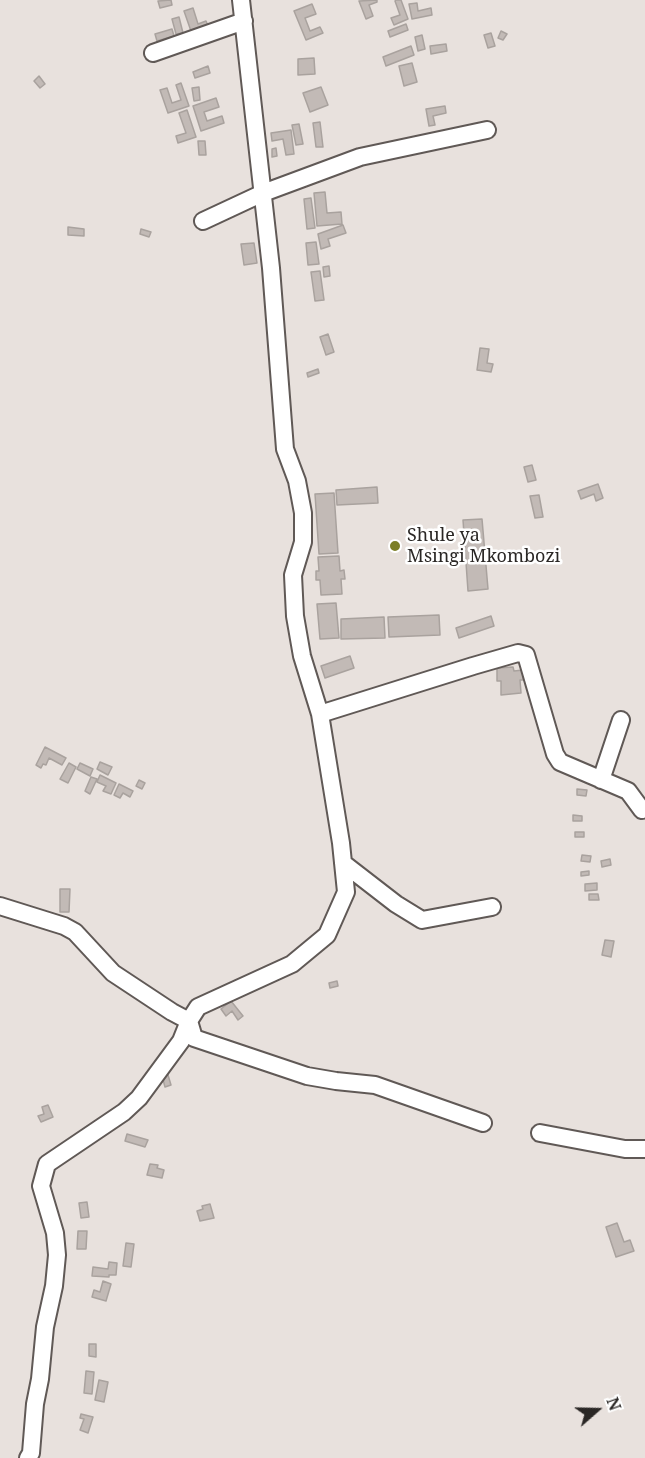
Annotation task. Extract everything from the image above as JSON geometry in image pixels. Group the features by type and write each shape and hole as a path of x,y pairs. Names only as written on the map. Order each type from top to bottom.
{"street":[{"path":"28,1458 31,1453 34,1404 40,1379 45,1327 54,1286 57,1255 55,1233 40,1186 48,1164 124,1112 139,1098 181,1041 198,1006 292,964 327,935 346,892 320,714 302,656 295,616 293,575 303,542 303,513 297,481 285,449 271,268 241,0"},
{"path":"153,53 244,21"},
{"path":"203,221 263,194 360,158 487,130"},
{"path":"320,714 518,653 526,655 555,754 560,762 628,791 642,810"},
{"path":"601,780 621,720"},
{"path":"343,863 396,904 422,920 492,907"},
{"path":"0,906 64,926 75,932 112,973 189,1021 194,1038 307,1076 336,1082 375,1085 483,1124"},
{"path":"540,1133 625,1149 645,1149"}],"building":[{"path":"171,0 172,5 160,8 158,1"},
{"path":"377,0 369,5 373,16 366,19 359,1"},
{"path":"396,0 401,0 408,19 394,25 391,18 400,15"},
{"path":"417,3 418,11 431,8 432,15 412,19 409,4"},
{"path":"312,4 316,14 305,18 310,31 320,27 323,33 306,40 294,11"},
{"path":"193,8 198,24 206,21 209,28 192,34 184,11"},
{"path":"179,17 183,33 176,34 172,19"},
{"path":"406,24 408,30 390,37 388,31"},
{"path":"172,29 174,36 157,41 155,34"},
{"path":"501,31 507,34 503,40 498,38"},
{"path":"491,33 495,46 488,48 484,35"},
{"path":"422,35 425,49 418,51 415,37"},
{"path":"446,44 447,51 431,54 430,46"},
{"path":"411,46 414,55 386,66 383,57"},
{"path":"314,58 315,74 298,75 298,59"},
{"path":"412,63 417,82 404,86 399,66"},
{"path":"208,66 210,73 195,78 193,72"},
{"path":"39,76 45,84 40,88 34,81"},
{"path":"181,83 189,106 168,113 160,90 167,88 172,103 181,100 176,85"},
{"path":"199,87 200,100 194,101 192,88"},
{"path":"321,87 328,105 310,112 303,93"},
{"path":"216,98 219,107 204,112 207,121 222,116 224,123 201,131 193,106"},
{"path":"445,106 446,113 433,116 435,125 429,126 426,109"},
{"path":"187,110 196,137 178,143 176,136 186,133 179,113"},
{"path":"320,122 323,147 316,147 313,123"},
{"path":"299,124 303,144 296,145 292,125"},
{"path":"291,130 294,154 286,155 283,139 272,141 271,133"},
{"path":"198,141 205,141 206,155 199,155"},
{"path":"276,148 277,156 272,157 272,149"},
{"path":"325,192 327,213 341,212 342,224 317,226 314,193"},
{"path":"311,198 315,228 307,229 304,199"},
{"path":"343,225 346,233 328,239 330,246 321,249 318,234"},
{"path":"68,227 84,229 84,236 68,235"},
{"path":"141,229 151,232 149,237 140,234"},
{"path":"316,242 319,264 308,265 306,243"},
{"path":"254,243 257,263 244,265 241,244"},
{"path":"329,266 330,276 324,277 323,267"},
{"path":"320,271 324,300 315,301 311,272"},
{"path":"328,334 334,352 326,355 320,337"},
{"path":"480,348 489,349 487,363 493,364 491,372 477,370"},
{"path":"318,369 319,373 308,377 307,373"},
{"path":"532,465 536,480 528,482 524,467"},
{"path":"598,484 603,498 596,501 594,494 581,499 578,491"},
{"path":"377,487 378,503 337,505 336,490"},
{"path":"334,493 338,553 319,554 315,494"},
{"path":"539,495 543,517 535,518 530,496"},
{"path":"482,519 488,589 468,591 463,520"},
{"path":"339,556 340,571 344,570 345,579 341,579 342,594 321,595 320,580 316,580 316,571 319,571 318,557"},
{"path":"336,603 339,638 320,639 317,604"},
{"path":"439,615 440,635 389,637 388,617"},
{"path":"491,616 494,626 459,638 456,628"},
{"path":"384,617 385,638 341,639 341,619"},
{"path":"350,656 354,668 325,678 321,666"},
{"path":"513,667 514,671 523,670 523,680 520,680 521,693 501,695 501,681 497,681 497,668"},
{"path":"45,747 66,758 62,765 49,758 46,765 43,764 41,768 36,765"},
{"path":"100,762 112,767 108,775 97,769"},
{"path":"69,763 76,767 68,783 60,779"},
{"path":"80,763 93,769 90,776 77,769"},
{"path":"100,775 116,783 111,794 103,791 106,786 97,782"},
{"path":"91,777 97,779 90,794 85,791"},
{"path":"139,780 145,783 142,789 136,786"},
{"path":"119,784 133,791 130,797 123,793 120,798 114,795"},
{"path":"577,789 587,790 586,796 577,795"},
{"path":"573,815 582,816 582,821 573,821"},
{"path":"575,832 584,832 584,837 575,837"},
{"path":"582,855 591,856 590,862 581,861"},
{"path":"610,859 611,865 602,867 601,861"},
{"path":"589,871 589,875 581,876 581,872"},
{"path":"597,883 597,890 585,891 585,884"},
{"path":"60,889 70,889 69,912 60,912"},
{"path":"589,894 598,894 599,900 589,900"},
{"path":"605,940 614,941 611,957 602,955"},
{"path":"337,981 338,986 330,988 329,983"},
{"path":"231,1001 243,1016 238,1020 232,1011 226,1016 221,1009"},
{"path":"168,1075 171,1085 165,1087 162,1076"},
{"path":"48,1105 53,1117 41,1122 38,1116 44,1114 42,1107"},
{"path":"127,1134 148,1140 145,1147 125,1141"},
{"path":"150,1164 158,1165 157,1168 164,1170 162,1178 147,1175"},
{"path":"87,1202 89,1217 81,1218 79,1203"},
{"path":"210,1204 214,1218 200,1221 197,1211 203,1209 202,1206"},
{"path":"617,1223 624,1242 630,1240 634,1251 616,1257 606,1227"},
{"path":"78,1231 87,1231 86,1249 77,1249"},
{"path":"126,1243 134,1244 131,1267 123,1266"},
{"path":"109,1262 117,1263 116,1275 92,1276 93,1267 108,1269"},
{"path":"103,1281 111,1284 106,1301 92,1297 94,1290 100,1292"},
{"path":"89,1344 96,1344 96,1357 89,1356"},
{"path":"86,1371 94,1372 92,1394 84,1393"},
{"path":"99,1380 108,1382 104,1402 95,1400"},
{"path":"81,1414 93,1417 88,1433 80,1430 84,1419 80,1418"}],"place":[{"name":"Shule ya Msingi Mkombozi","path":"395,546"}]}
